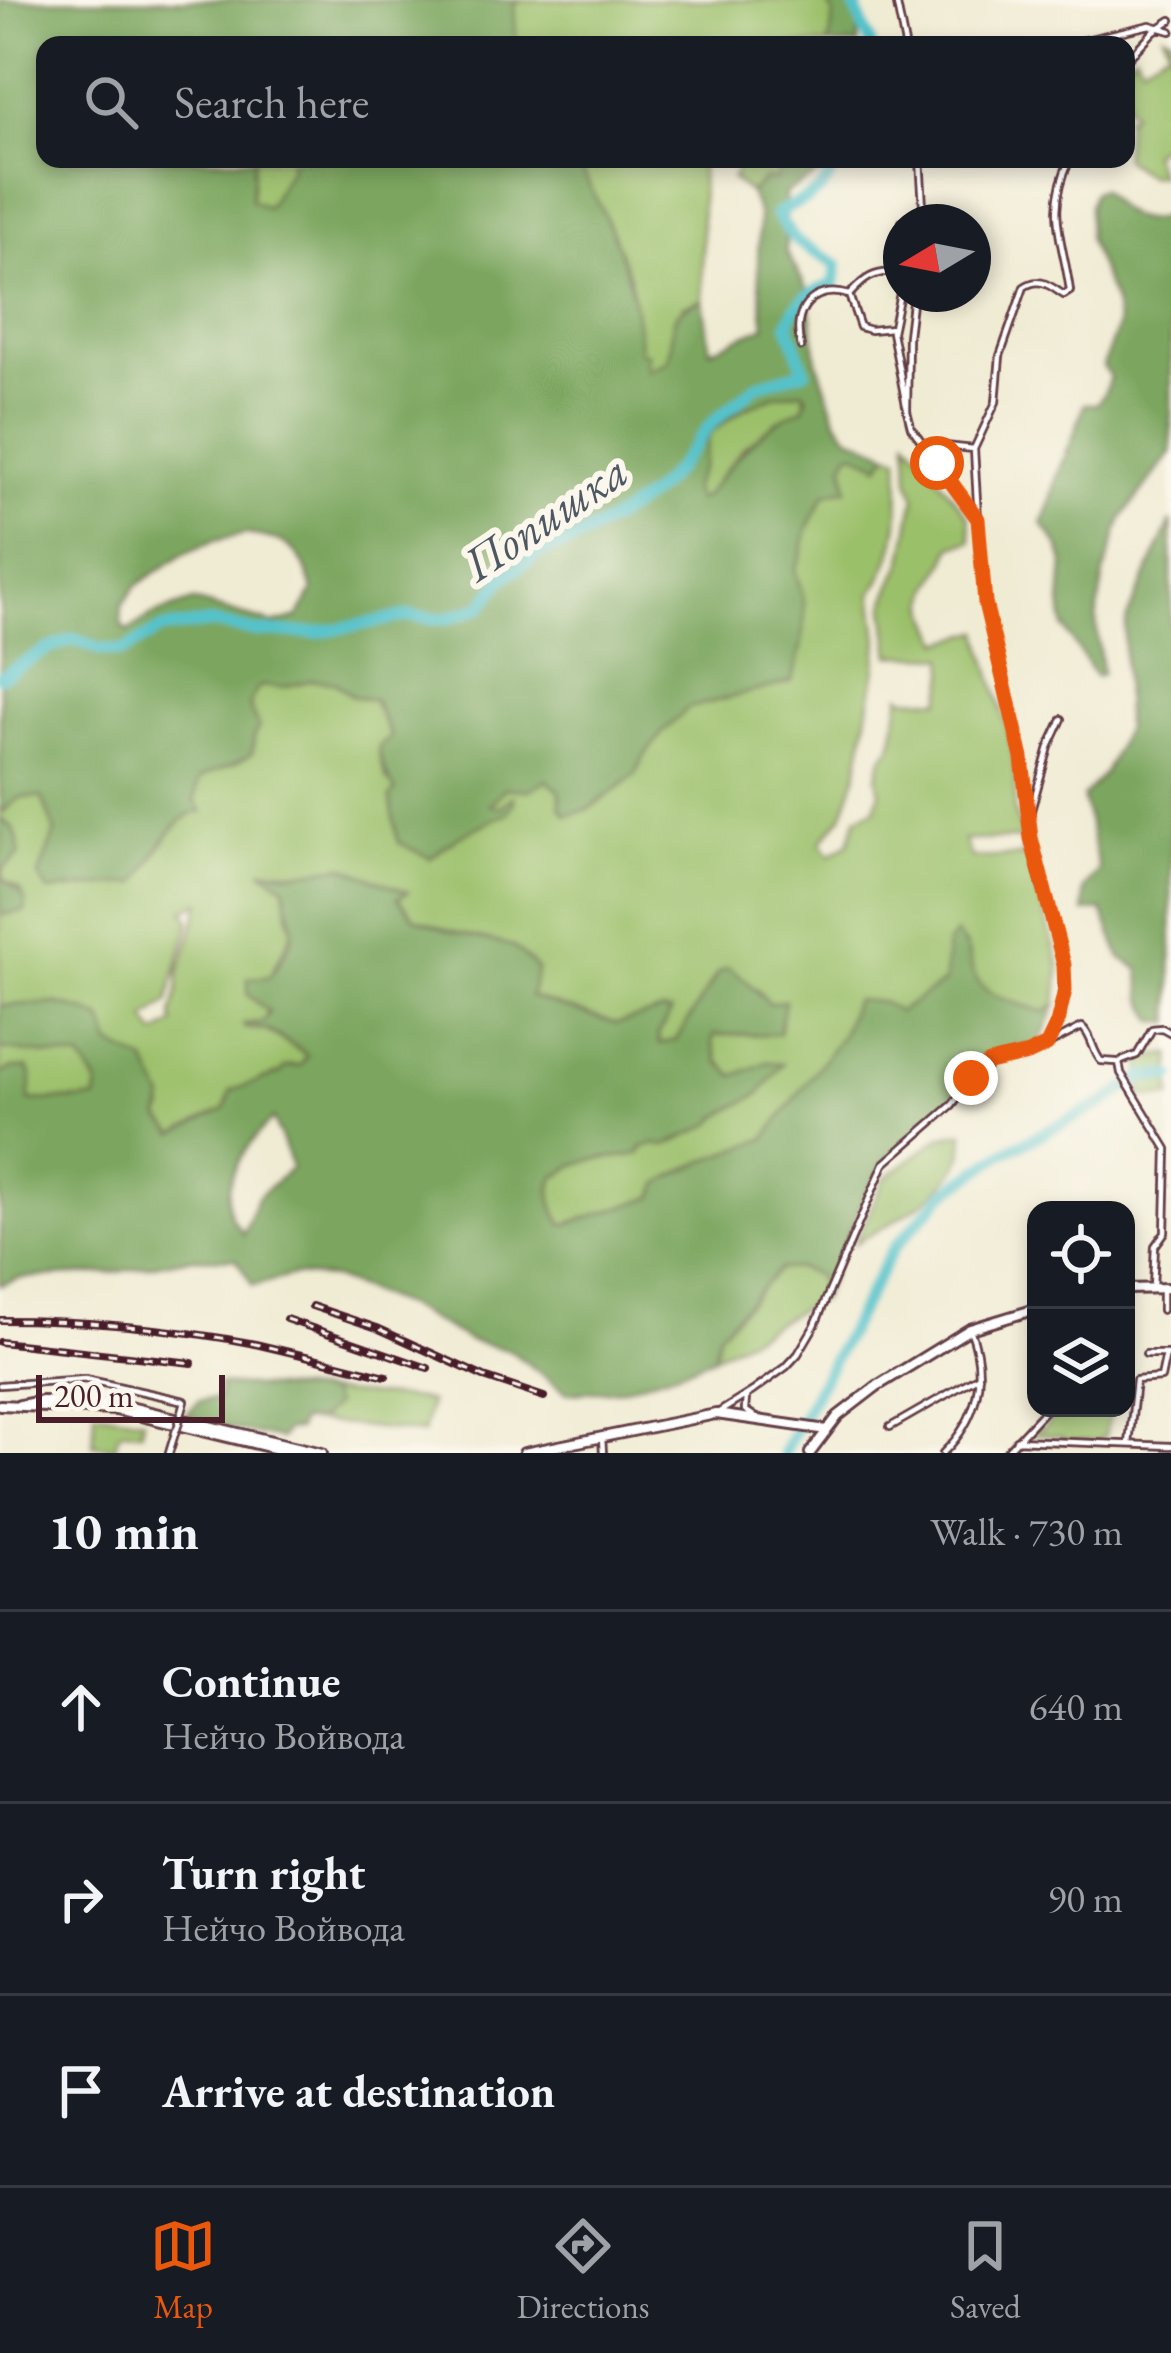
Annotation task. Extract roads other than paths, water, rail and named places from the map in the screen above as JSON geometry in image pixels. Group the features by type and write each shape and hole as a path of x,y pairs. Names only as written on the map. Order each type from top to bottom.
{"street":[{"path":"896,0 903,36"},
{"path":"1135,51 1171,20"},
{"path":"1100,36 1150,25 1171,32"},
{"path":"921,168 924,204"},
{"path":"1047,1045 1063,1008 1064,965 1037,868 1022,758 985,603 974,449 996,402 1000,356 1024,287 1040,281 1064,295 1070,291 1056,200 1067,168"},
{"path":"801,347 796,330 803,306 831,293 849,295 874,274 883,272"},
{"path":"849,295 860,327 892,328"},
{"path":"895,312 893,348 911,427 978,519"},
{"path":"908,411 911,312"},
{"path":"926,450 945,446 974,449"},
{"path":"1028,820 1062,719"},
{"path":"524,1453 716,1414 786,1367 814,1325 884,1164 952,1105 980,1068 1028,1054 1082,1027 1101,1061 1119,1062 1137,1055 1152,1029 1171,1033"},
{"path":"1119,1062 1130,1090 1165,1142 1165,1232 1155,1246 1162,1310"},
{"path":"810,1453 838,1416 866,1393 970,1330 1027,1313"},
{"path":"943,1453 960,1437 976,1403 980,1376 970,1330"},
{"path":"1129,1444 1136,1380 1161,1378 1168,1354 1146,1354"},
{"path":"890,1427 980,1376"},
{"path":"0,1385 85,1379 185,1401 169,1453"},
{"path":"751,1393 744,1402 745,1410 775,1422"},
{"path":"20,1405 42,1401 117,1404 322,1453"},
{"path":"0,1405 116,1410 294,1453"},
{"path":"716,1414 827,1430"},
{"path":"1005,1453 1038,1417"},
{"path":"602,1438 603,1453"},
{"path":"1016,1440 1171,1446"}],"waterway":[{"name":"Попишка","path":"852,0 867,36"},
{"name":"Попишка","path":"0,677 75,639 99,649 123,651 162,629 211,623 258,632 315,633 408,616 446,619 481,607 505,577 539,553 574,541 654,492 711,424 757,385 805,371 788,324 805,298 834,284 837,265 796,241 776,214 822,188 832,168"},
{"path":"783,1453 893,1249 945,1193 1005,1152 1104,1103 1144,1077 1171,1076"}],"railway":[{"path":"312,1306 544,1397"},
{"path":"286,1319 428,1368"},
{"path":"0,1320 189,1333 386,1376"},
{"path":"0,1342 192,1363"}]}
